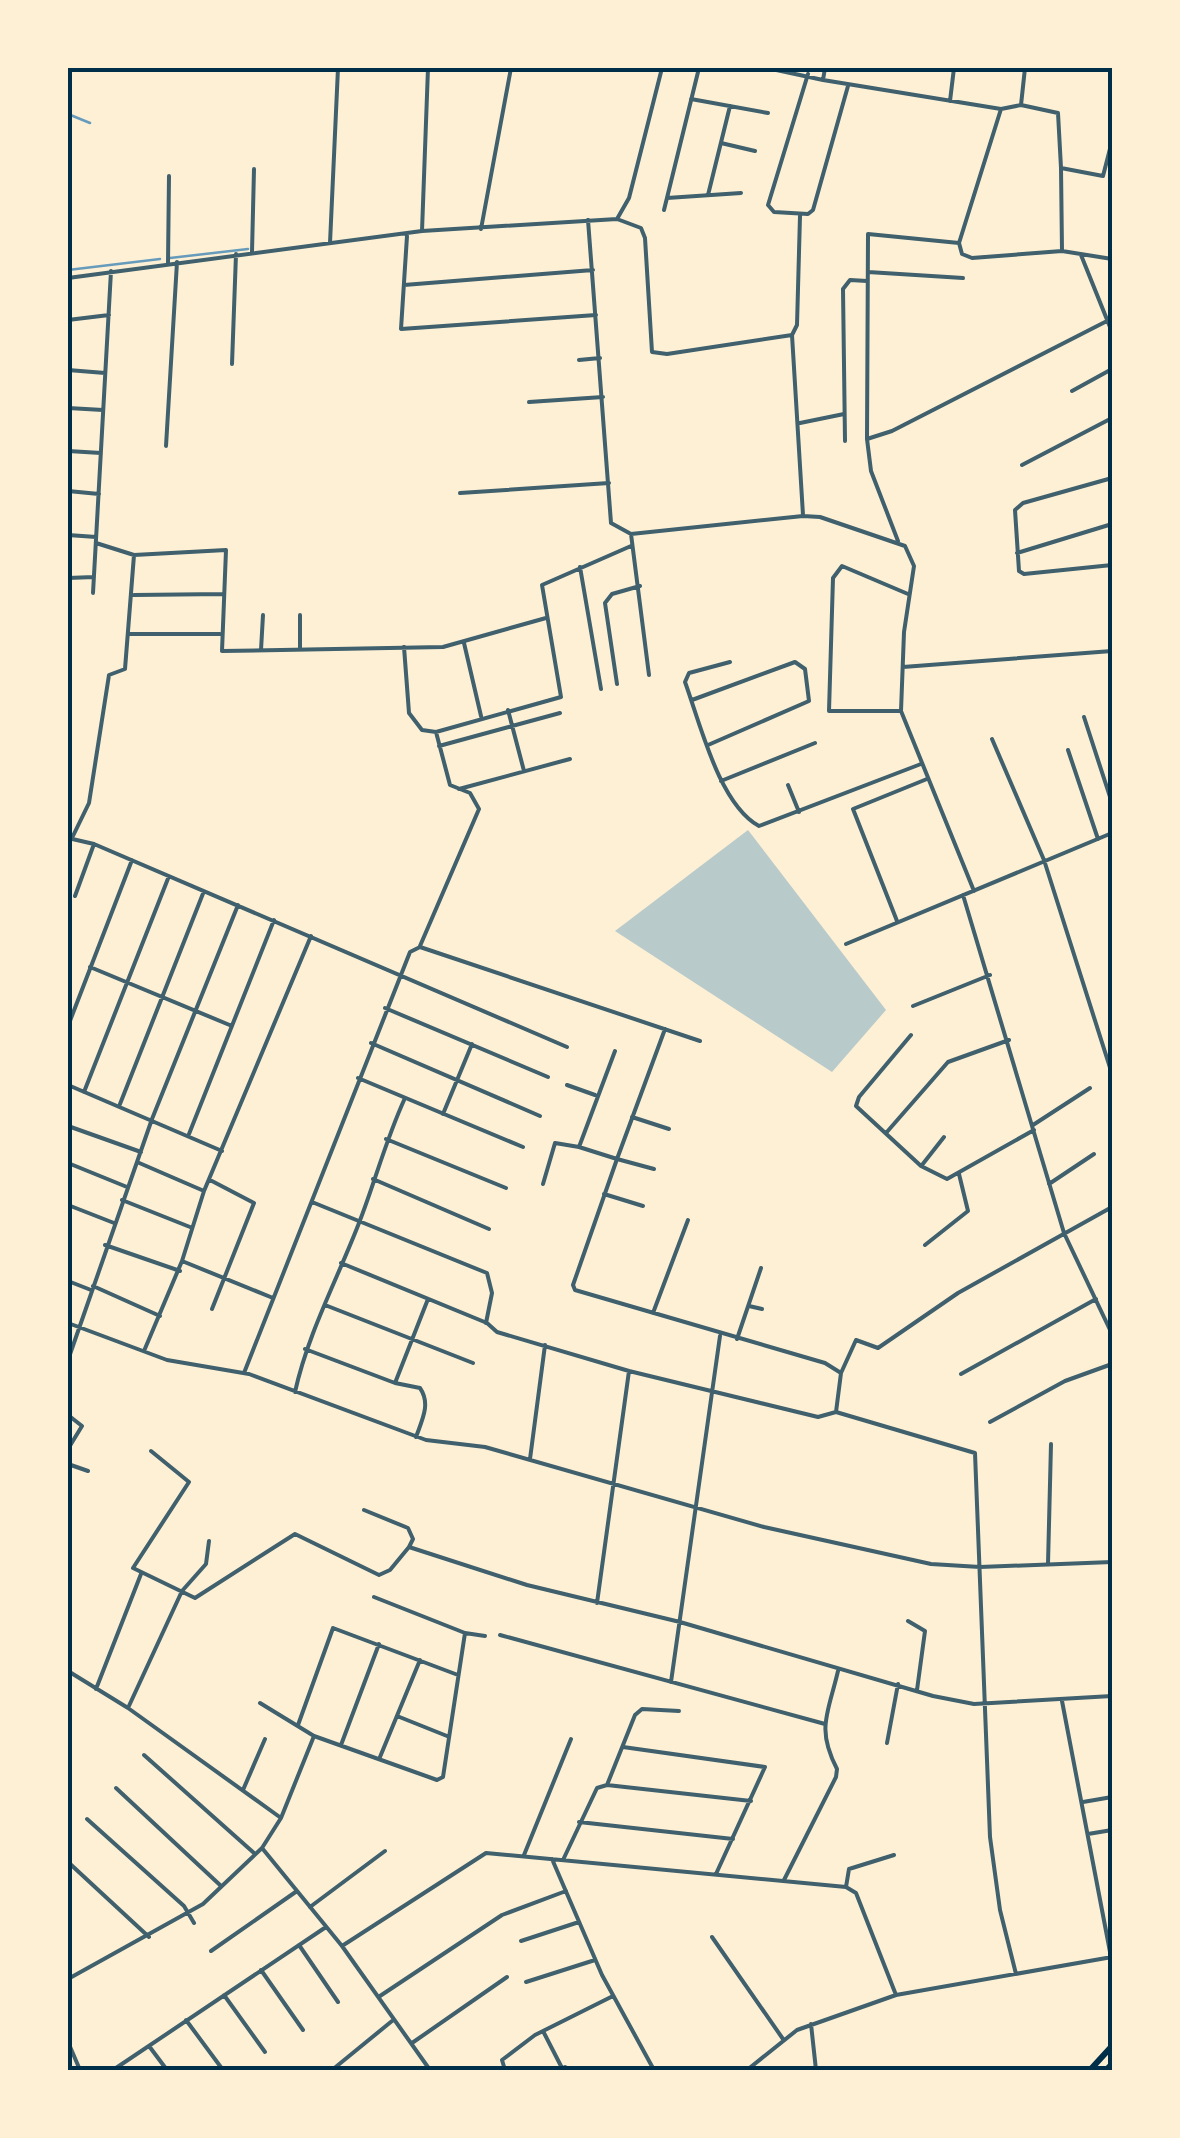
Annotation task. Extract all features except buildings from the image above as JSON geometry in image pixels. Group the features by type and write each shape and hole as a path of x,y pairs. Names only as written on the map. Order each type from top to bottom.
{"main road":[{"path":"1090,2070 1112,2046"},
{"path":"1106,2070 1112,2064"}],"street":[{"path":"330,245 338,68"},
{"path":"422,232 428,68"},
{"path":"480,229 511,68"},
{"path":"617,219 629,198 662,68"},
{"path":"664,210 698,68"},
{"path":"766,68 808,74 848,86 1001,108 1021,105 1058,113 1062,251"},
{"path":"823,80 825,68"},
{"path":"950,101 954,68"},
{"path":"1011,68 1024,68 1021,105"},
{"path":"808,74 768,204 774,212 808,214 813,210 848,86"},
{"path":"691,99 768,112"},
{"path":"708,195 730,106"},
{"path":"1001,108 959,243 962,254 972,258 1062,251 1112,259"},
{"path":"1103,176 1112,141"},
{"path":"721,143 756,152"},
{"path":"1060,168 1112,177"},
{"path":"252,252 254,169"},
{"path":"168,264 170,176"},
{"path":"667,198 741,193"},
{"path":"800,216 797,326 792,336 803,516"},
{"path":"68,278 422,232 617,219 641,228 645,238 652,352 667,354 792,336"},
{"path":"588,220 610,524 631,534 820,517 900,544 912,553 902,710 920,764 974,891"},
{"path":"407,234 401,329 596,316"},
{"path":"900,544 871,470 867,439 868,234 959,243"},
{"path":"232,364 236,254"},
{"path":"1081,255 1112,332"},
{"path":"166,446 177,262"},
{"path":"403,284 593,270"},
{"path":"93,593 111,272"},
{"path":"867,272 963,278"},
{"path":"845,442 843,289 850,280 867,281"},
{"path":"68,320 109,315"},
{"path":"867,439 892,431 1108,321"},
{"path":"579,360 600,358"},
{"path":"1072,391 1112,369"},
{"path":"68,370 106,372"},
{"path":"529,402 602,397"},
{"path":"68,408 103,410"},
{"path":"798,424 844,414"},
{"path":"1022,465 1112,418"},
{"path":"68,451 101,454"},
{"path":"1112,478 1019,506 1017,553 1024,574 1112,565"},
{"path":"460,493 610,484"},
{"path":"68,491 98,494"},
{"path":"1017,553 1112,524"},
{"path":"631,534 650,675"},
{"path":"68,535 96,540 134,555 225,549 222,651 404,648 463,642 546,618"},
{"path":"404,648 408,714 422,730 436,732 481,716 561,697 542,584 631,546"},
{"path":"134,555 125,668 108,675 89,803 70,838 170,876 566,1047"},
{"path":"902,710 829,712 833,578 842,566 908,594"},
{"path":"580,567 601,688"},
{"path":"68,578 94,576"},
{"path":"617,684 605,603 612,594 640,586"},
{"path":"132,594 224,594"},
{"path":"261,651 263,615"},
{"path":"300,615 300,650"},
{"path":"128,634 220,634"},
{"path":"463,642 481,716"},
{"path":"902,667 1112,651"},
{"path":"730,662 685,676 721,781 749,820 759,826 920,764"},
{"path":"692,700 794,662 805,669 809,702 708,745"},
{"path":"508,710 524,771"},
{"path":"438,746 560,713"},
{"path":"1084,717 1112,803"},
{"path":"244,1373 399,973 410,952 420,947 479,809 476,798 450,786 436,732"},
{"path":"992,738 1044,860 1112,1074"},
{"path":"721,781 815,743"},
{"path":"1068,750 1098,839"},
{"path":"459,789 570,759"},
{"path":"897,921 853,809 927,779"},
{"path":"788,784 799,812"},
{"path":"846,944 1112,833"},
{"path":"75,896 94,844"},
{"path":"68,1026 132,860"},
{"path":"84,1092 170,876"},
{"path":"120,1104 204,891"},
{"path":"964,895 1064,1233 1112,1334"},
{"path":"68,1360 152,1119 238,905"},
{"path":"189,1134 274,920"},
{"path":"144,1351 180,1271 190,1226 208,1179 311,936"},
{"path":"420,947 700,1041"},
{"path":"90,967 232,1026"},
{"path":"912,1006 990,975"},
{"path":"385,1008 548,1076"},
{"path":"665,1029 604,1194 575,1290 720,1336 825,1363 841,1373"},
{"path":"911,1035 857,1102 860,1112 941,1179 959,1174 1090,1088"},
{"path":"886,1134 948,1062 1009,1040"},
{"path":"372,1043 540,1116"},
{"path":"443,1114 472,1044"},
{"path":"578,1147 615,1052"},
{"path":"358,1078 523,1147"},
{"path":"68,1084 222,1150"},
{"path":"567,1085 597,1096"},
{"path":"295,1392 305,1349 360,1222 386,1139 406,1098"},
{"path":"632,1117 670,1130"},
{"path":"68,1126 141,1152"},
{"path":"921,1166 944,1137"},
{"path":"386,1139 506,1188"},
{"path":"543,1184 555,1143 654,1169"},
{"path":"1049,1184 1094,1154"},
{"path":"68,1162 127,1187"},
{"path":"137,1162 204,1191"},
{"path":"925,1245 968,1211 959,1174"},
{"path":"373,1178 489,1229"},
{"path":"208,1179 254,1203 212,1309"},
{"path":"604,1194 643,1206"},
{"path":"122,1200 190,1226"},
{"path":"311,1202 487,1274 492,1293 486,1323"},
{"path":"68,1204 114,1222"},
{"path":"836,1412 841,1373 856,1340 878,1348 958,1293 1112,1207"},
{"path":"653,1314 688,1220"},
{"path":"105,1245 180,1271"},
{"path":"182,1261 273,1298"},
{"path":"341,1263 486,1323 497,1332 629,1371 818,1417 836,1412 975,1453 990,1836 1000,1910 1016,1974"},
{"path":"736,1339 761,1268"},
{"path":"68,1281 160,1316"},
{"path":"394,1383 428,1299"},
{"path":"961,1374 1096,1299"},
{"path":"325,1305 472,1363"},
{"path":"749,1306 762,1309"},
{"path":"68,1323 167,1360 244,1373 416,1437 530,1459 764,1527 931,1564 980,1567 1112,1562"},
{"path":"671,1682 720,1336"},
{"path":"530,1459 545,1345"},
{"path":"305,1349 394,1383 420,1388 426,1396 416,1437"},
{"path":"990,1422 1065,1381 1112,1364"},
{"path":"597,1603 629,1371"},
{"path":"68,1415 82,1426 68,1450"},
{"path":"1048,1564 1051,1444"},
{"path":"151,1451 189,1482 134,1562 141,1574 201,1598 286,1536 305,1537 379,1575 390,1570 412,1539 408,1528 364,1510"},
{"path":"68,1464 88,1470"},
{"path":"128,1708 182,1591 206,1564 209,1541"},
{"path":"408,1547 597,1603 680,1622 838,1671 917,1690 986,1704 1112,1696"},
{"path":"96,1690 141,1574"},
{"path":"374,1597 466,1633 485,1636"},
{"path":"908,1621 925,1631 917,1690"},
{"path":"298,1725 333,1628 458,1674"},
{"path":"260,1703 314,1736 437,1780 446,1772 447,1736 466,1633"},
{"path":"500,1635 825,1724"},
{"path":"340,1744 379,1644"},
{"path":"379,1758 420,1660"},
{"path":"784,1880 836,1777 838,1768 825,1750 825,1724 838,1671"},
{"path":"68,1672 128,1708 280,1818"},
{"path":"887,1743 898,1684"},
{"path":"747,2070 783,2039 811,2024 896,1996 1112,1957 1062,1701"},
{"path":"607,1785 638,1711 679,1711"},
{"path":"397,1716 447,1736"},
{"path":"68,1980 190,1912 262,1848 280,1818 314,1736"},
{"path":"523,1856 571,1739"},
{"path":"242,1792 265,1740"},
{"path":"623,1747 760,1764 766,1771 716,1874"},
{"path":"144,1755 254,1853"},
{"path":"563,1860 597,1788 607,1785 751,1801"},
{"path":"116,1788 220,1885"},
{"path":"1081,1803 1112,1797"},
{"path":"87,1819 190,1912 194,1923"},
{"path":"580,1822 732,1839"},
{"path":"1087,1834 1112,1830"},
{"path":"262,1848 380,1996 392,2021 430,2070"},
{"path":"310,1907 385,1851"},
{"path":"342,1946 471,1860 486,1853 523,1856 846,1887 856,1893 896,1996"},
{"path":"846,1887 849,1869 894,1855"},
{"path":"552,1859 595,1960 654,2070"},
{"path":"68,1862 149,1937"},
{"path":"380,1996 502,1915 566,1890"},
{"path":"210,1951 297,1891"},
{"path":"521,1941 579,1922"},
{"path":"114,2070 326,1927"},
{"path":"712,1937 783,2039"},
{"path":"299,1945 338,2002"},
{"path":"526,1982 595,1960"},
{"path":"262,1970 303,2030"},
{"path":"410,2044 507,1977"},
{"path":"224,1995 265,2052"},
{"path":"505,2070 502,2066 506,2057 542,2031 613,1996"},
{"path":"186,2020 223,2070"},
{"path":"332,2070 392,2021"},
{"path":"811,2024 816,2070"},
{"path":"542,2031 560,2070 571,2070"},
{"path":"68,2042 80,2070"},
{"path":"149,2046 167,2070"},
{"path":"341,2064 346,2070"}],"shaded area":[{"path":"748,830 886,1010 832,1072 615,931"}],"waterway":[{"path":"68,114 90,123"},
{"path":"170,258 248,249"},
{"path":"68,270 160,259"}]}
